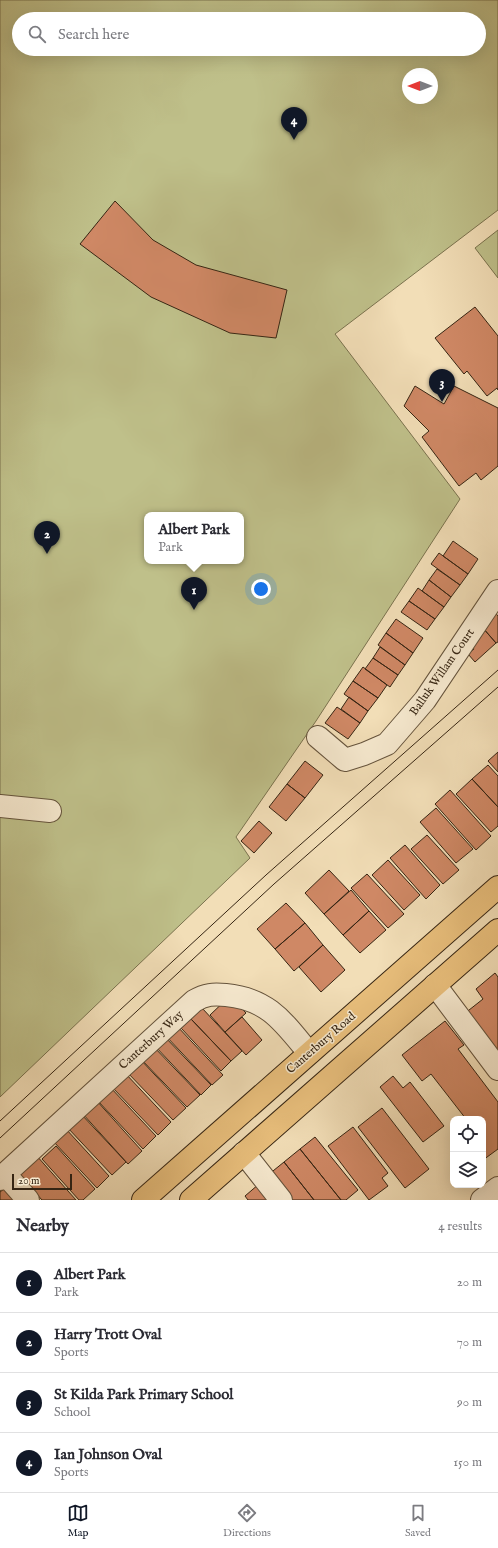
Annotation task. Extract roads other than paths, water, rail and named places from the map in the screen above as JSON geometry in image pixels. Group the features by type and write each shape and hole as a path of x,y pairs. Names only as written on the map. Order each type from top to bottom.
{"main road":[{"name":"Canterbury Road","path":"143,1200 498,887"},
{"path":"191,1200 498,930"}],"street":[{"name":"Balluk Willam Court","path":"318,737 345,760 387,744 425,700 498,591"},
{"path":"0,806 50,811"},
{"path":"435,985 498,1069"},
{"name":"Canterbury Way","path":"28,1200 3,1176 194,1001 203,996 210,994 236,996 256,1002 268,1008 282,1020 309,1053"},
{"path":"244,1153 281,1200"},
{"path":"482,1200 498,1188"}],"tram line":[{"path":"0,1121 266,875 498,670"},
{"path":"0,1138 274,884 498,687"}],"place":[{"name":"Ian Johnson Oval","path":"294,140"},
{"name":"St Kilda Park Primary School","path":"442,402"},
{"name":"Harry Trott Oval","path":"47,554"},
{"name":"Albert Park","path":"194,610"}]}
